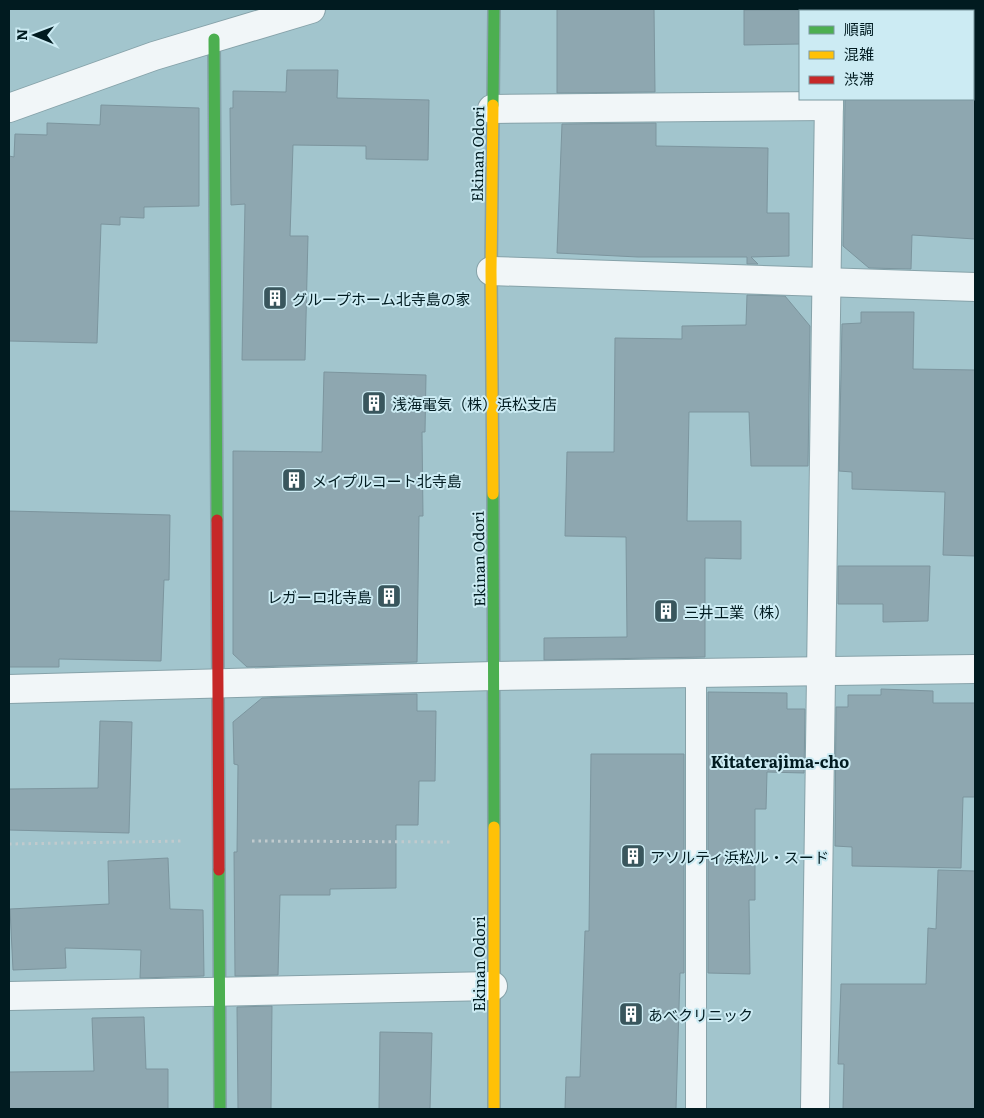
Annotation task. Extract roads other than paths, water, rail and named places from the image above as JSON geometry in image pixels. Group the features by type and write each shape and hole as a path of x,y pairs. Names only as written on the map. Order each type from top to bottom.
{"street":[{"path":"9,108 154,56 311,9"},
{"name":"Ekinan Odori","path":"494,9 491,271 494,676 494,1109"},
{"path":"214,39 220,1109"},
{"path":"492,109 829,102 815,1109"},
{"path":"491,271 975,287"},
{"path":"9,689 494,676 696,674 820,670 975,670"},
{"path":"9,996 493,986"}],"lane":[{"path":"696,674 696,1109"}],"place":[{"name":"グループホーム北寺島の家","path":"275,298"},
{"name":"浅海電気（株）浜松支店","path":"374,403"},
{"name":"メイプルコート北寺島","path":"294,480"},
{"name":"レガーロ北寺島","path":"389,596"},
{"name":"三井工業（株）","path":"666,611"},
{"name":"アソルティ浜松ル・スード","path":"633,856"},
{"name":"あべクリニック","path":"631,1014"}],"district":[{"name":"Kitaterajima-cho","path":"780,761"}]}
